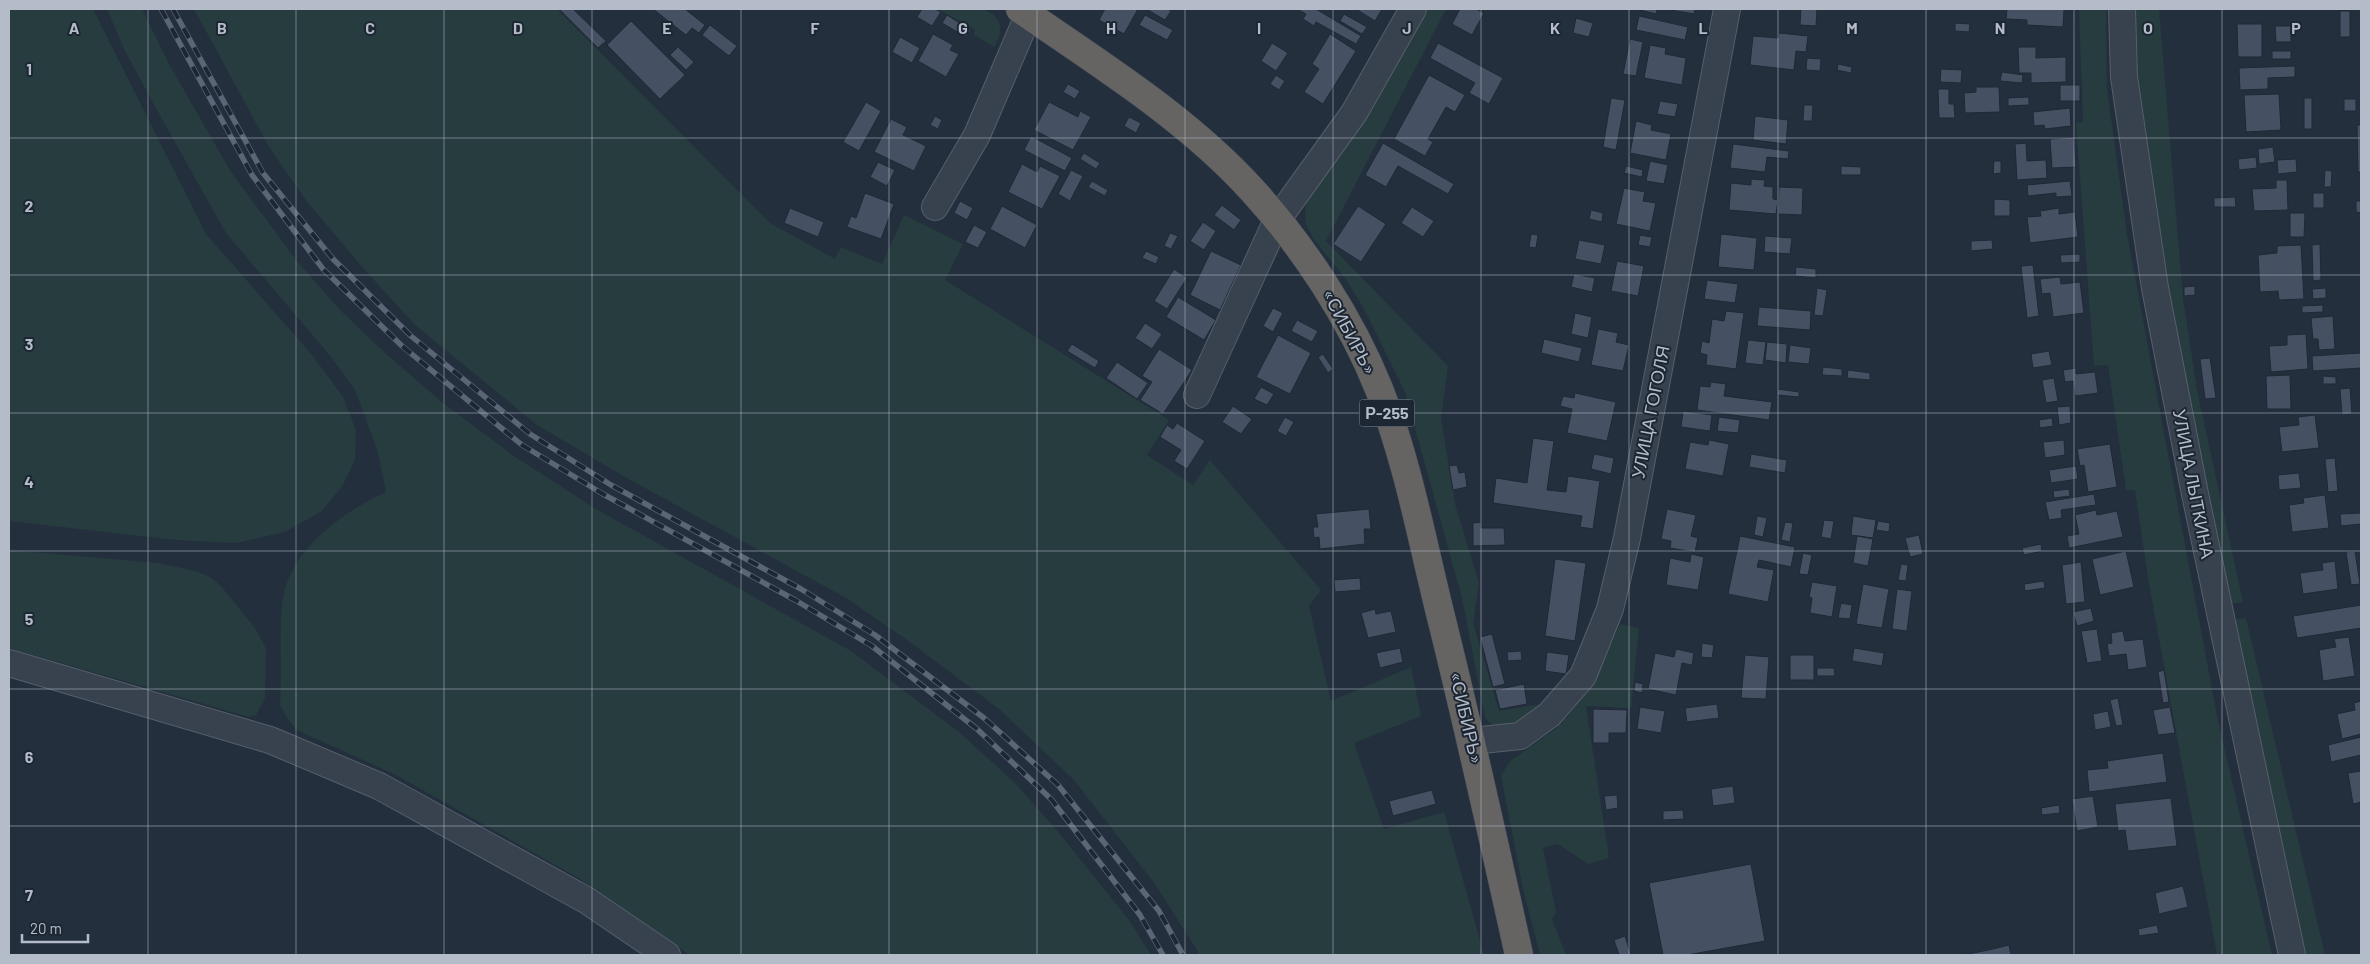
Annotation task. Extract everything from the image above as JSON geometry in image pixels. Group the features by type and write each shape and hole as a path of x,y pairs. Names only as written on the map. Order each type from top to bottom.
{"highway":[{"name":"«СИБИРЬ»","path":"1027,11 1167,112 1220,157 1253,191 1277,220 1322,283 1349,326 1379,390 1404,466 1472,741 1519,955"}],"street":[{"path":"1198,395 1277,220 1354,113 1413,9"},
{"name":"УЛИЦА ГОГОЛЯ","path":"1472,741 1520,736 1550,714 1583,676 1610,609 1627,538 1727,9"},
{"name":"УЛИЦА ЛЫТКИНА","path":"2122,9 2124,77 2155,288 2197,504 2292,955"},
{"path":"934,207 977,136 1027,11"},
{"path":"9,663 270,740 379,786 586,900 668,955"}],"green space":[{"path":"973,8 989,12 998,20 1000,25 999,35 994,47 974,35 975,30 938,9"},
{"path":"9,9 93,9 206,234 313,356 343,397 356,430 355,459 343,485 322,511 285,532 236,543 176,540 9,521"},
{"path":"107,9 142,9 169,64 231,172 297,261 340,310 384,352 443,403 514,456 596,509 851,651 959,732 1015,783 1055,828 1129,920 1151,955 690,955 580,879 398,776 297,730 287,718 280,705 281,617 286,586 294,568 305,551 319,536 351,511 386,492 377,449 355,390 331,357 226,233 124,49"},
{"path":"194,9 557,9 770,223 835,259 841,247 882,264 904,215 963,244 945,280 1169,420 1147,455 1193,485 1210,460 1321,590 1309,606 1331,701 1411,667 1421,716 1354,743 1384,829 1444,812 1484,955 1200,955 1155,884 1074,780 999,709 911,643 848,599 625,477 537,425 415,325 363,268 308,203 269,147"},
{"path":"1426,9 1446,9 1326,241 1448,366 1441,418 1455,504 1479,583 1473,623 1499,711 1540,704 1556,692 1522,720 1513,725 1503,727 1494,725 1485,718 1462,598 1405,392 1363,307 1345,278 1315,241 1306,225 1305,208 1310,192 1328,164 1360,128"},
{"path":"2079,9 2106,9 2107,89 2127,234 2217,716 2272,955 2217,955 2149,584 2135,490 2126,490 2108,365 2094,366 2076,123 2083,122"},
{"path":"2131,9 2159,9 2183,298 2197,390 2243,602 2227,605 2193,446 2142,135"},
{"path":"9,550 158,563 196,571 210,577 221,586 255,628 266,648 265,698 256,715 249,717 9,648"},
{"path":"2246,618 2325,955 2302,955 2229,620"},
{"path":"1620,624 1639,628 1631,708 1586,706 1609,858 1588,864 1558,844 1543,848 1556,912 1552,919 1566,955 1540,955 1523,889 1501,776 1510,761 1557,728 1591,688"}],"building":[{"path":"573,9 606,41 598,48 560,10"},
{"path":"653,9 685,9 705,25 699,33 692,28 686,35"},
{"path":"922,9 935,9 941,12 932,26 917,17"},
{"path":"1105,9 1138,9 1124,34 1099,20"},
{"path":"1149,9 1168,9 1171,11 1165,20"},
{"path":"1297,9 1316,9 1361,36 1356,44 1316,22 1314,26 1303,19 1306,14"},
{"path":"1356,9 1382,9 1375,21"},
{"path":"1460,9 1476,9 1484,13 1472,35 1452,24"},
{"path":"1636,9 1657,9 1656,14"},
{"path":"1665,9 1695,9 1694,14"},
{"path":"1801,9 1817,9 1816,26 1800,25"},
{"path":"2007,9 2064,9 2063,27 2027,25 2027,20 2006,19"},
{"path":"2340,11 2350,11 2350,37 2340,37"},
{"path":"1344,14 1367,27 1362,34 1340,21"},
{"path":"947,15 971,30 966,37 942,23"},
{"path":"1145,15 1173,30 1167,40 1139,25"},
{"path":"1639,16 1688,27 1685,40 1636,30"},
{"path":"1576,18 1593,23 1589,37 1573,33"},
{"path":"631,21 685,75 660,99 607,45"},
{"path":"1955,23 1970,24 1969,32 1955,31"},
{"path":"2237,24 2262,24 2262,57 2238,57"},
{"path":"710,25 737,46 729,56 702,35"},
{"path":"2275,26 2291,26 2291,42 2276,42"},
{"path":"1779,33 1808,36 1806,52 1796,51 1794,70 1750,65 1753,36 1778,38"},
{"path":"933,34 953,45 950,50 959,54 946,77 918,61"},
{"path":"1330,34 1356,51 1323,104 1304,92 1319,69 1312,64"},
{"path":"900,37 920,48 912,63 892,52"},
{"path":"1630,39 1643,42 1636,76 1623,74"},
{"path":"1272,43 1288,53 1276,71 1261,61"},
{"path":"1438,43 1503,78 1489,104 1469,93 1475,83 1430,58"},
{"path":"1650,45 1666,48 1665,54 1686,58 1682,85 1644,78"},
{"path":"678,47 694,62 686,70 670,55"},
{"path":"2018,47 2036,47 2036,58 2066,57 2066,82 2031,83 2031,73 2019,73"},
{"path":"2272,51 2291,51 2291,59 2272,59"},
{"path":"1807,58 1821,59 1820,71 1806,70"},
{"path":"1838,64 1852,67 1851,73 1837,70"},
{"path":"2295,66 2295,77 2268,78 2268,89 2240,90 2239,68"},
{"path":"1941,69 1962,70 1961,83 1940,82"},
{"path":"2002,72 2023,75 2022,83 2000,81"},
{"path":"1276,75 1285,81 1279,90 1270,84"},
{"path":"1429,75 1465,95 1455,112 1446,107 1428,139 1433,142 1425,156 1394,139"},
{"path":"1068,84 1080,91 1075,99 1063,92"},
{"path":"2060,85 2080,85 2080,101 2060,101"},
{"path":"1976,87 1999,87 2000,112 1965,113 1964,93 1976,92"},
{"path":"1938,89 1949,89 1949,104 1954,104 1955,118 1939,118"},
{"path":"2279,94 2281,130 2246,132 2244,95"},
{"path":"2029,97 2029,105 2008,106 2008,98"},
{"path":"1611,98 1625,100 1616,150 1603,147"},
{"path":"2304,98 2312,98 2312,129 2304,129"},
{"path":"2344,99 2356,99 2356,111 2344,111"},
{"path":"1660,101 1678,104 1675,117 1657,114"},
{"path":"866,102 881,111 859,151 843,142"},
{"path":"1049,102 1078,117 1080,111 1091,117 1073,150 1034,130"},
{"path":"1804,105 1813,105 1812,121 1803,121"},
{"path":"2070,108 2071,126 2045,129 2044,125 2034,126 2033,112"},
{"path":"935,116 942,120 938,129 930,125"},
{"path":"1755,116 1788,120 1786,144 1753,140"},
{"path":"1129,117 1141,123 1136,133 1124,126"},
{"path":"891,119 907,127 903,135 926,146 914,171 874,152"},
{"path":"1636,121 1652,125 1651,130 1671,134 1666,160 1630,153"},
{"path":"2357,125 2361,125 2361,172 2358,172"},
{"path":"1031,136 1072,158 1065,171 1024,150"},
{"path":"2074,137 2076,167 2052,168 2050,139"},
{"path":"1383,143 1454,184 1448,194 1398,166 1386,187 1365,175"},
{"path":"2026,143 2027,161 2046,160 2047,178 2017,180 2015,144"},
{"path":"1733,144 1789,151 1788,159 1767,157 1765,172 1730,168"},
{"path":"2273,147 2275,162 2259,164 2258,149"},
{"path":"1084,153 1100,163 1096,169 1080,159"},
{"path":"2256,157 2257,168 2239,170 2238,159"},
{"path":"2296,159 2297,172 2278,174 2277,160"},
{"path":"1650,161 1668,165 1664,184 1646,181"},
{"path":"1994,161 2001,161 2001,173 1993,174"},
{"path":"878,162 895,170 887,186 870,177"},
{"path":"1022,164 1037,172 1040,166 1060,176 1042,209 1008,192"},
{"path":"1626,166 1643,170 1642,177 1624,173"},
{"path":"1841,166 1861,167 1861,175 1841,175"},
{"path":"1071,170 1083,176 1070,201 1058,194"},
{"path":"2325,170 2332,171 2331,187 2324,187"},
{"path":"1751,179 1765,180 1764,186 1773,187 1773,199 1778,200 1776,214 1729,210 1731,183 1751,185"},
{"path":"2276,180 2287,180 2288,210 2254,211 2252,189 2276,188"},
{"path":"1092,181 1108,190 1105,196 1088,187"},
{"path":"2070,181 2072,196 2056,197 2056,193 2028,196 2027,185"},
{"path":"1779,187 1803,188 1802,215 1778,214"},
{"path":"1624,188 1645,192 1643,201 1656,203 1650,231 1616,224"},
{"path":"865,193 894,204 881,239 847,227 851,216 856,218"},
{"path":"2313,193 2324,193 2324,208 2313,208"},
{"path":"2235,197 2236,207 2214,207 2214,198"},
{"path":"1994,199 2010,200 2010,216 1994,216"},
{"path":"960,201 973,208 967,220 954,213"},
{"path":"2356,201 2361,201 2361,213 2356,212"},
{"path":"1222,205 1241,220 1234,230 1214,215"},
{"path":"1002,206 1037,225 1025,248 990,229"},
{"path":"1358,206 1386,224 1361,262 1333,244"},
{"path":"1412,207 1434,221 1423,237 1401,223"},
{"path":"790,208 824,222 818,237 784,223"},
{"path":"2059,208 2059,214 2075,212 2078,237 2030,243 2027,217 2041,216 2040,211"},
{"path":"1591,210 1603,213 1602,222 1589,219"},
{"path":"2290,213 2305,213 2304,237 2290,237"},
{"path":"1203,222 1216,231 1204,250 1190,241"},
{"path":"974,225 987,232 978,248 965,242"},
{"path":"1170,233 1178,236 1171,249 1164,246"},
{"path":"1531,234 1538,235 1536,248 1529,247"},
{"path":"1721,234 1757,238 1754,270 1718,267"},
{"path":"1640,235 1652,237 1650,247 1638,245"},
{"path":"1765,236 1792,238 1790,254 1764,252"},
{"path":"1579,240 1605,245 1601,264 1575,259"},
{"path":"1992,240 1993,249 1971,251 1971,241"},
{"path":"2320,244 2321,280 2313,281 2312,245"},
{"path":"2301,245 2304,299 2279,300 2278,291 2260,292 2258,255 2277,253 2277,246"},
{"path":"1146,251 1159,257 1156,264 1142,258"},
{"path":"1211,251 1241,265 1220,310 1190,295"},
{"path":"2080,254 2080,262 2061,263 2060,255"},
{"path":"1617,261 1644,266 1638,296 1611,291"},
{"path":"2033,265 2039,316 2027,318 2021,266"},
{"path":"1796,267 1816,269 1816,278 1795,276"},
{"path":"1174,269 1187,278 1167,309 1154,301"},
{"path":"1574,274 1595,278 1592,292 1571,287"},
{"path":"2060,277 2061,284 2080,282 2084,313 2053,317 2050,293 2042,294 2040,279"},
{"path":"1707,280 1738,284 1735,303 1704,299"},
{"path":"2195,286 2195,295 2184,296 2184,287"},
{"path":"1817,288 1827,290 1823,316 1814,315"},
{"path":"2326,288 2326,298 2313,299 2312,289"},
{"path":"1178,297 1216,320 1204,340 1166,317"},
{"path":"2323,305 2323,312 2302,313 2302,306"},
{"path":"1759,307 1811,311 1810,330 1757,326"},
{"path":"1273,308 1283,313 1273,332 1263,326"},
{"path":"1726,311 1744,313 1736,369 1706,365 1707,355 1700,353 1702,341 1709,343 1712,319 1724,321"},
{"path":"1575,313 1592,317 1588,338 1571,334"},
{"path":"2333,316 2335,349 2319,350 2318,339 2313,339 2311,318"},
{"path":"1297,320 1318,331 1312,342 1291,331"},
{"path":"1145,323 1162,334 1152,349 1135,338"},
{"path":"1598,329 1618,333 1616,342 1629,345 1623,371 1591,365"},
{"path":"2306,334 2308,369 2271,372 2269,346 2287,345 2287,335"},
{"path":"1278,335 1311,353 1290,394 1256,377"},
{"path":"1544,339 1582,348 1579,362 1541,353"},
{"path":"1748,340 1766,342 1763,365 1745,363"},
{"path":"1767,342 1787,344 1786,363 1765,360"},
{"path":"1072,344 1099,361 1095,368 1067,351"},
{"path":"1790,345 1811,348 1809,364 1788,362"},
{"path":"1159,349 1192,370 1163,414 1140,400 1152,382 1142,376"},
{"path":"2049,351 2052,365 2033,368 2031,354"},
{"path":"2361,353 2361,368 2313,371 2312,356"},
{"path":"1323,354 1333,369 1328,373 1318,357"},
{"path":"2210,358 2216,398 2205,399 2200,359"},
{"path":"1117,362 1148,383 1137,399 1106,378"},
{"path":"1823,367 1842,369 1842,376 1822,375"},
{"path":"2076,368 2076,374 2095,372 2098,393 2075,396 2073,381 2065,382 2063,370"},
{"path":"1848,370 1870,373 1870,380 1847,378"},
{"path":"2290,375 2291,409 2267,409 2266,376"},
{"path":"2323,376 2336,377 2336,384 2323,384"},
{"path":"2054,378 2058,401 2046,403 2042,380"},
{"path":"1711,382 1726,384 1724,396 1772,402 1769,420 1697,410 1700,386 1710,387"},
{"path":"1261,387 1274,394 1267,405 1254,399"},
{"path":"2350,388 2352,414 2342,415 2340,389"},
{"path":"1778,389 1799,392 1799,397 1777,395"},
{"path":"1575,393 1616,402 1607,441 1567,433 1572,409 1560,406 1563,396 1574,398"},
{"path":"1233,406 1252,419 1241,434 1222,422"},
{"path":"2070,406 2071,423 2059,425 2057,407"},
{"path":"1683,411 1712,415 1710,431 1681,427"},
{"path":"2315,415 2319,448 2282,452 2279,427 2299,425 2298,417"},
{"path":"1285,417 1294,422 1286,436 1277,431"},
{"path":"1719,417 1740,420 1738,433 1717,431"},
{"path":"2052,418 2053,426 2040,428 2039,420"},
{"path":"1177,423 1205,441 1187,469 1174,461 1181,450 1160,437 1167,425 1173,429"},
{"path":"1533,438 1554,441 1547,490 1566,492 1568,476 1600,481 1593,529 1580,527 1582,516 1493,503 1496,478 1527,483"},
{"path":"1709,440 1729,444 1723,476 1685,469 1690,442 1708,445"},
{"path":"2064,440 2065,455 2045,458 2043,442"},
{"path":"2110,444 2117,487 2088,492 2084,465 2080,466 2077,449"},
{"path":"1594,454 1614,458 1611,474 1591,469"},
{"path":"1751,454 1787,460 1785,473 1749,467"},
{"path":"2335,458 2338,491 2328,492 2325,459"},
{"path":"1457,465 1459,473 1465,472 1467,487 1453,490 1449,466"},
{"path":"2076,466 2078,479 2051,483 2049,470"},
{"path":"2299,473 2301,488 2279,490 2278,475"},
{"path":"2069,489 2070,496 2054,498 2053,491"},
{"path":"2094,494 2096,505 2061,510 2062,518 2049,520 2045,502"},
{"path":"2325,495 2329,528 2292,532 2289,505 2304,503 2303,498"},
{"path":"1369,509 1371,529 1364,529 1365,544 1320,549 1319,537 1314,538 1313,527 1318,527 1316,514"},
{"path":"1667,509 1696,515 1691,536 1698,538 1695,552 1670,548 1671,541 1661,539"},
{"path":"2096,510 2097,515 2117,511 2123,537 2069,548 2067,536 2079,534 2075,515"},
{"path":"2361,513 2361,524 2341,526 2340,514"},
{"path":"1757,516 1767,518 1763,537 1754,535"},
{"path":"1853,516 1876,520 1873,538 1851,535"},
{"path":"1824,520 1834,521 1831,539 1821,537"},
{"path":"1878,521 1890,523 1889,532 1876,530"},
{"path":"1481,522 1481,528 1504,528 1505,545 1473,546 1473,523"},
{"path":"1785,522 1793,523 1790,542 1781,540"},
{"path":"1919,535 1923,554 1910,557 1905,538"},
{"path":"1740,536 1795,547 1791,567 1759,560 1757,567 1774,570 1768,602 1728,594"},
{"path":"1857,536 1873,539 1868,566 1853,563"},
{"path":"2041,544 2042,551 2024,555 2022,548"},
{"path":"2126,551 2134,587 2100,595 2092,559"},
{"path":"2355,551 2360,584 2351,585 2346,552"},
{"path":"1803,553 1812,555 1808,575 1799,574"},
{"path":"1691,554 1704,557 1698,590 1666,585 1670,558 1690,562"},
{"path":"1555,559 1586,563 1575,641 1545,636"},
{"path":"2335,561 2338,589 2303,594 2300,573 2323,570 2322,563"},
{"path":"2081,562 2085,602 2066,604 2062,565"},
{"path":"1901,564 1908,565 1906,581 1898,580"},
{"path":"1360,578 1361,590 1335,592 1334,580"},
{"path":"2044,581 2045,588 2025,591 2024,584"},
{"path":"1812,582 1837,586 1832,617 1810,613 1812,598 1809,597"},
{"path":"1863,584 1889,589 1882,628 1856,624"},
{"path":"1897,589 1912,591 1907,631 1892,629"},
{"path":"1841,603 1852,605 1850,619 1838,618"},
{"path":"2361,605 2361,628 2297,638 2293,616"},
{"path":"2091,608 2094,621 2077,626 2073,612"},
{"path":"1375,609 1376,614 1391,611 1396,632 1368,638 1361,613"},
{"path":"2097,629 2102,661 2087,663 2081,631"},
{"path":"2123,631 2125,641 2143,639 2147,667 2128,670 2126,654 2109,656 2107,644 2112,643 2111,633"},
{"path":"1492,634 1505,684 1493,687 1480,637"},
{"path":"2349,637 2355,676 2323,681 2319,650 2336,647 2334,639"},
{"path":"1702,643 1714,645 1712,658 1701,657"},
{"path":"1400,648 1403,662 1380,668 1376,653"},
{"path":"1854,648 1884,653 1882,666 1852,661"},
{"path":"1676,649 1694,653 1692,665 1682,663 1676,695 1648,689 1655,653 1674,657"},
{"path":"1521,651 1522,660 1508,661 1507,652"},
{"path":"1547,652 1569,655 1566,674 1545,671"},
{"path":"1745,655 1769,657 1766,699 1741,698"},
{"path":"1790,655 1814,655 1814,680 1790,680"},
{"path":"1817,668 1834,668 1835,676 1817,676"},
{"path":"2164,670 2169,702 2163,703 2158,672"},
{"path":"1635,682 1643,684 1642,693 1634,691"},
{"path":"1524,684 1527,704 1500,709 1495,690"},
{"path":"2118,698 2123,725 2116,726 2110,700"},
{"path":"2361,701 2361,734 2342,739 2337,714 2355,710 2354,703"},
{"path":"1717,704 1719,718 1687,722 1685,708"},
{"path":"1640,707 1665,711 1661,733 1637,729"},
{"path":"2170,707 2175,733 2158,735 2153,710"},
{"path":"1593,709 1627,710 1626,733 1609,733 1609,743 1593,743"},
{"path":"2108,711 2111,727 2095,730 2093,714"},
{"path":"2361,737 2361,755 2331,762 2328,745"},
{"path":"2163,753 2167,782 2089,792 2087,770 2108,768 2107,761"},
{"path":"2361,771 2361,802 2353,804 2348,773"},
{"path":"1733,786 1735,803 1713,806 1711,789"},
{"path":"1432,790 1436,804 1393,816 1389,801"},
{"path":"1617,795 1618,808 1606,810 1604,796"},
{"path":"2093,796 2098,827 2077,831 2072,799"},
{"path":"2171,798 2177,846 2128,851 2125,830 2118,831 2115,804"},
{"path":"2059,805 2060,813 2042,815 2041,808"},
{"path":"1683,810 1684,819 1663,820 1663,811"},
{"path":"1751,864 1765,941 1687,955 1663,955 1649,883"},
{"path":"2183,886 2188,907 2159,914 2155,893"},
{"path":"2157,925 2159,933 2139,936 2138,929"},
{"path":"1625,936 1631,955 1619,955 1614,940"},
{"path":"2009,945 2011,955 1964,955 1993,949"}],"railway":[{"path":"161,9 252,175 323,269 402,346 522,445 603,494 795,600 872,646 977,729 1051,799 1140,915 1163,955"},
{"path":"173,9 263,173 333,259 411,336 530,434 611,485 801,589 875,635 984,718 1058,785 1159,911 1183,955"}]}
